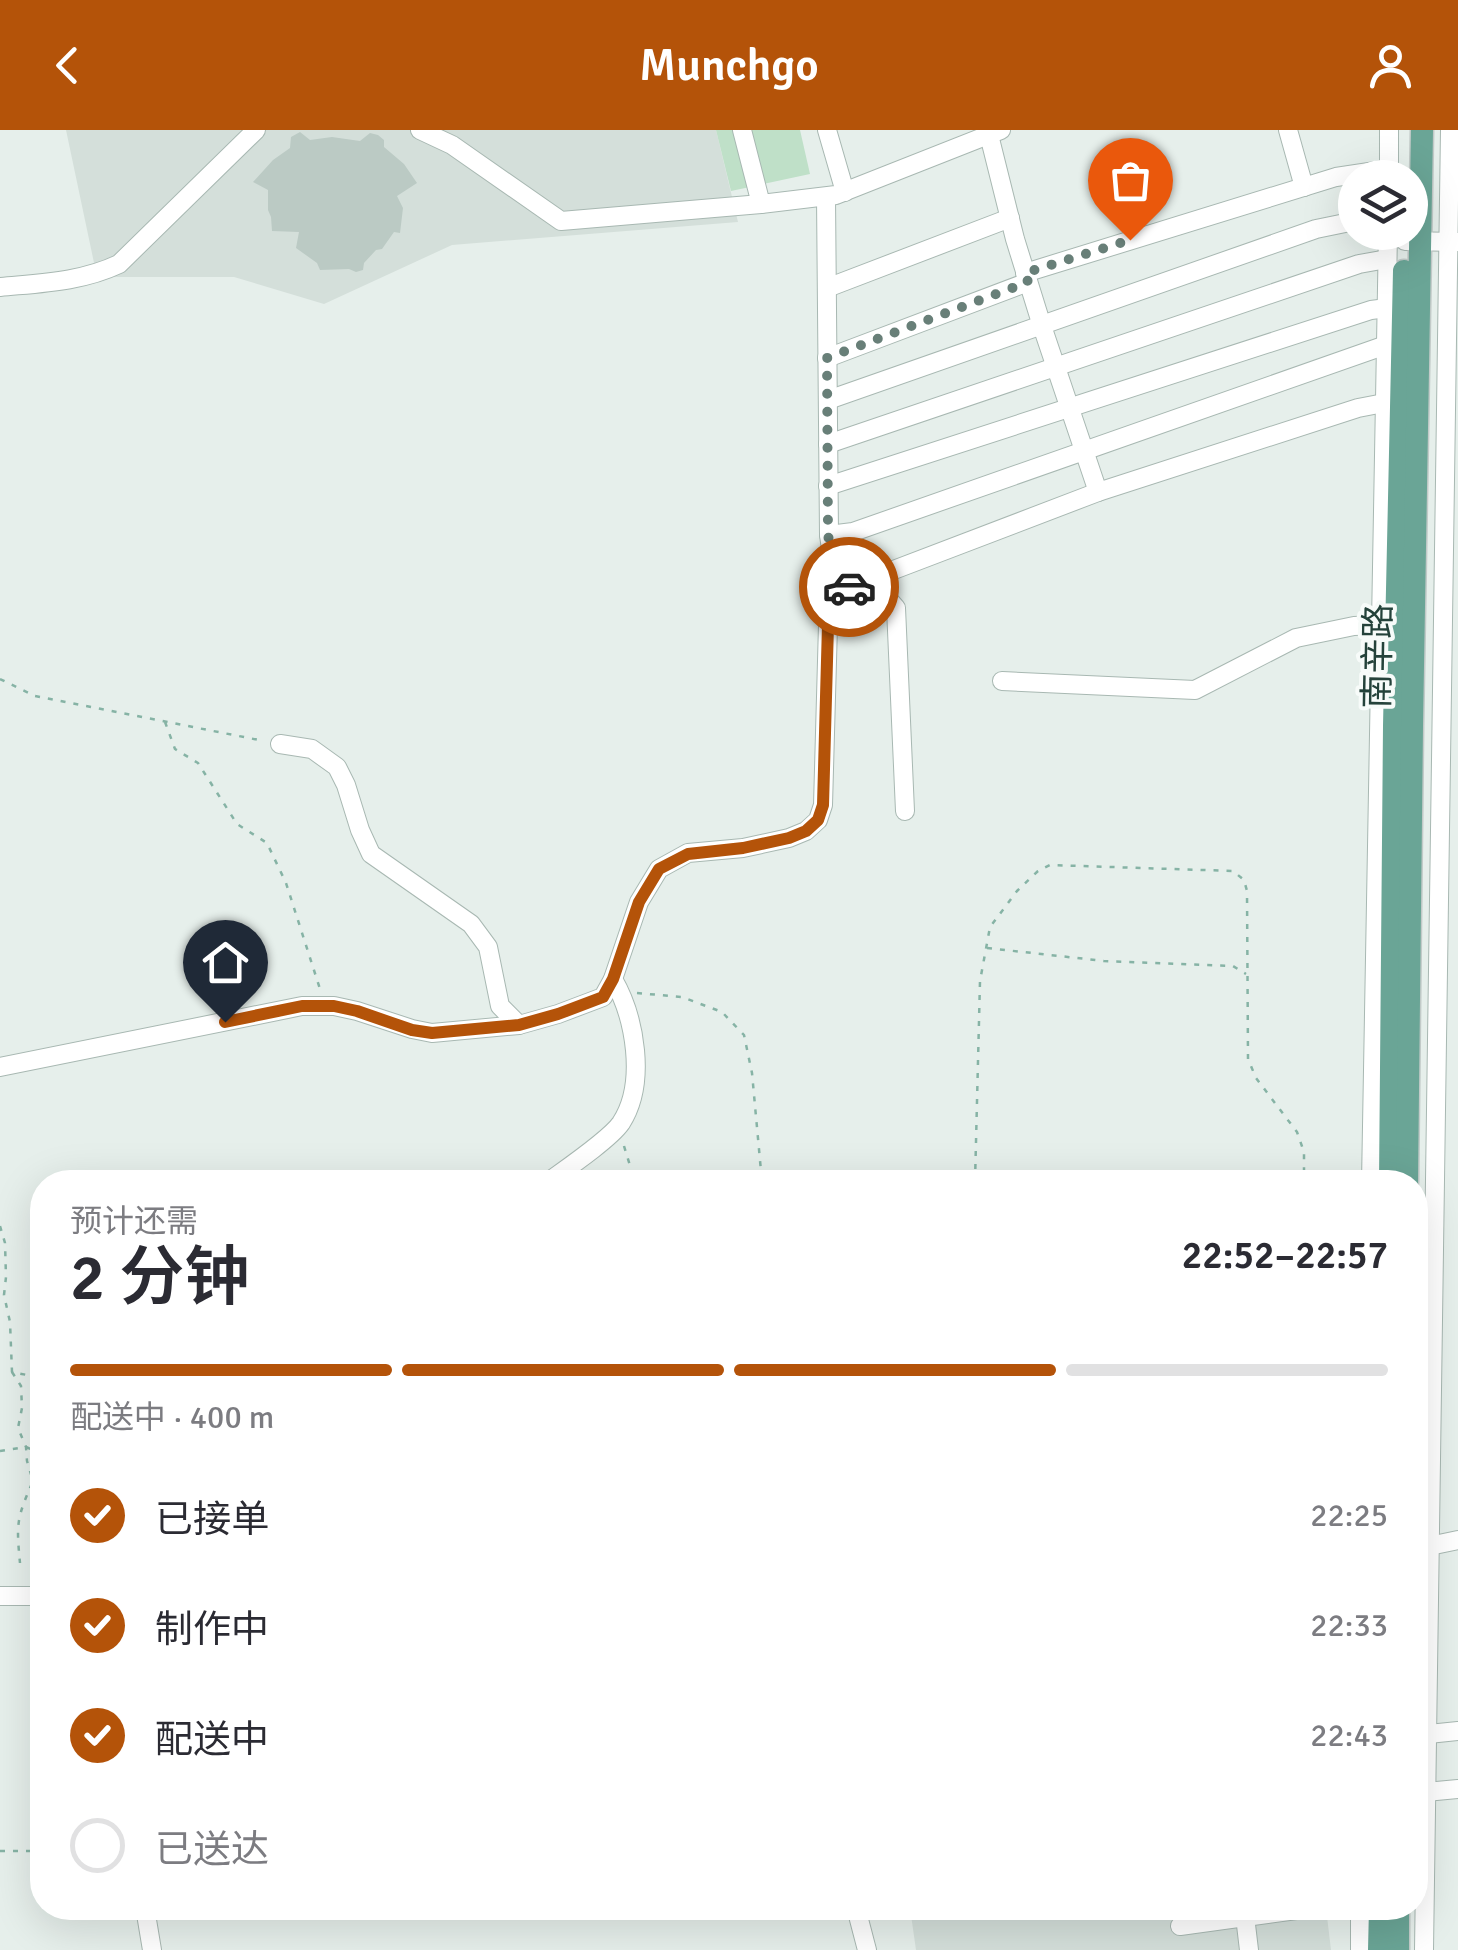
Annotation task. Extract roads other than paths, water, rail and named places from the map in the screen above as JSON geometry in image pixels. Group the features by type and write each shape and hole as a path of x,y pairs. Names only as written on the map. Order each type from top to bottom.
{"main road":[{"path":"1399,160 1407,130"},
{"name":"南辛路","path":"1417,160 1422,130"},
{"name":"南辛路","path":"1380,1170 1392,301 1402,250"},
{"name":"南辛路","path":"1404,250 1413,641 1407,1170"},
{"path":"1379,1950 1380,1920"},
{"path":"1398,1920 1398,1950"}],"street":[{"path":"0,286 76,280 119,264 256,130"},
{"path":"420,130 452,144 561,220 826,197 982,134 1098,492"},
{"path":"742,130 761,204"},
{"path":"827,130 845,192"},
{"path":"1288,130 1304,186"},
{"path":"1389,130 1393,160"},
{"path":"1428,1364 1453,242 1450,130"},
{"path":"827,358 1027,278 1338,176"},
{"path":"826,197 828,535 832,556 850,586 888,599 896,608 906,811"},
{"path":"827,288 1010,218"},
{"path":"828,400 1338,224"},
{"path":"1428,239 1453,242"},
{"path":"1380,1170 1380,625 1389,579 1384,404 1392,301 1388,259 1395,250"},
{"path":"828,444 1359,264 1388,259"},
{"path":"828,486 1392,301"},
{"path":"828,535 853,532 1386,344"},
{"path":"0,1067 302,1006 334,1006 432,1033 519,1025 603,997 617,986 639,902 659,869 688,854 789,838 806,831 818,820 823,805 829,589 850,586 1098,492 1358,408 1384,404"},
{"path":"1002,681 1195,690 1296,638 1380,625"},
{"path":"1413,641 1442,642"},
{"path":"280,744 312,749 336,768 371,854 471,924 488,948 500,1006 519,1025"},
{"path":"563,1170 622,1122 634,1083 634,1048 627,1009 617,986"},
{"path":"1428,1182 1434,1182"},
{"path":"1428,1546 1458,1540"},
{"path":"0,1596 30,1596"},
{"path":"1428,1734 1458,1731"},
{"path":"1428,1792 1458,1789"},
{"path":"147,1920 152,1950"},
{"path":"859,1920 867,1950"},
{"path":"1180,1926 1208,1920"},
{"path":"1246,1920 1249,1950"},
{"path":"1360,1920 1360,1950"},
{"path":"1423,1920 1424,1950"}]}
